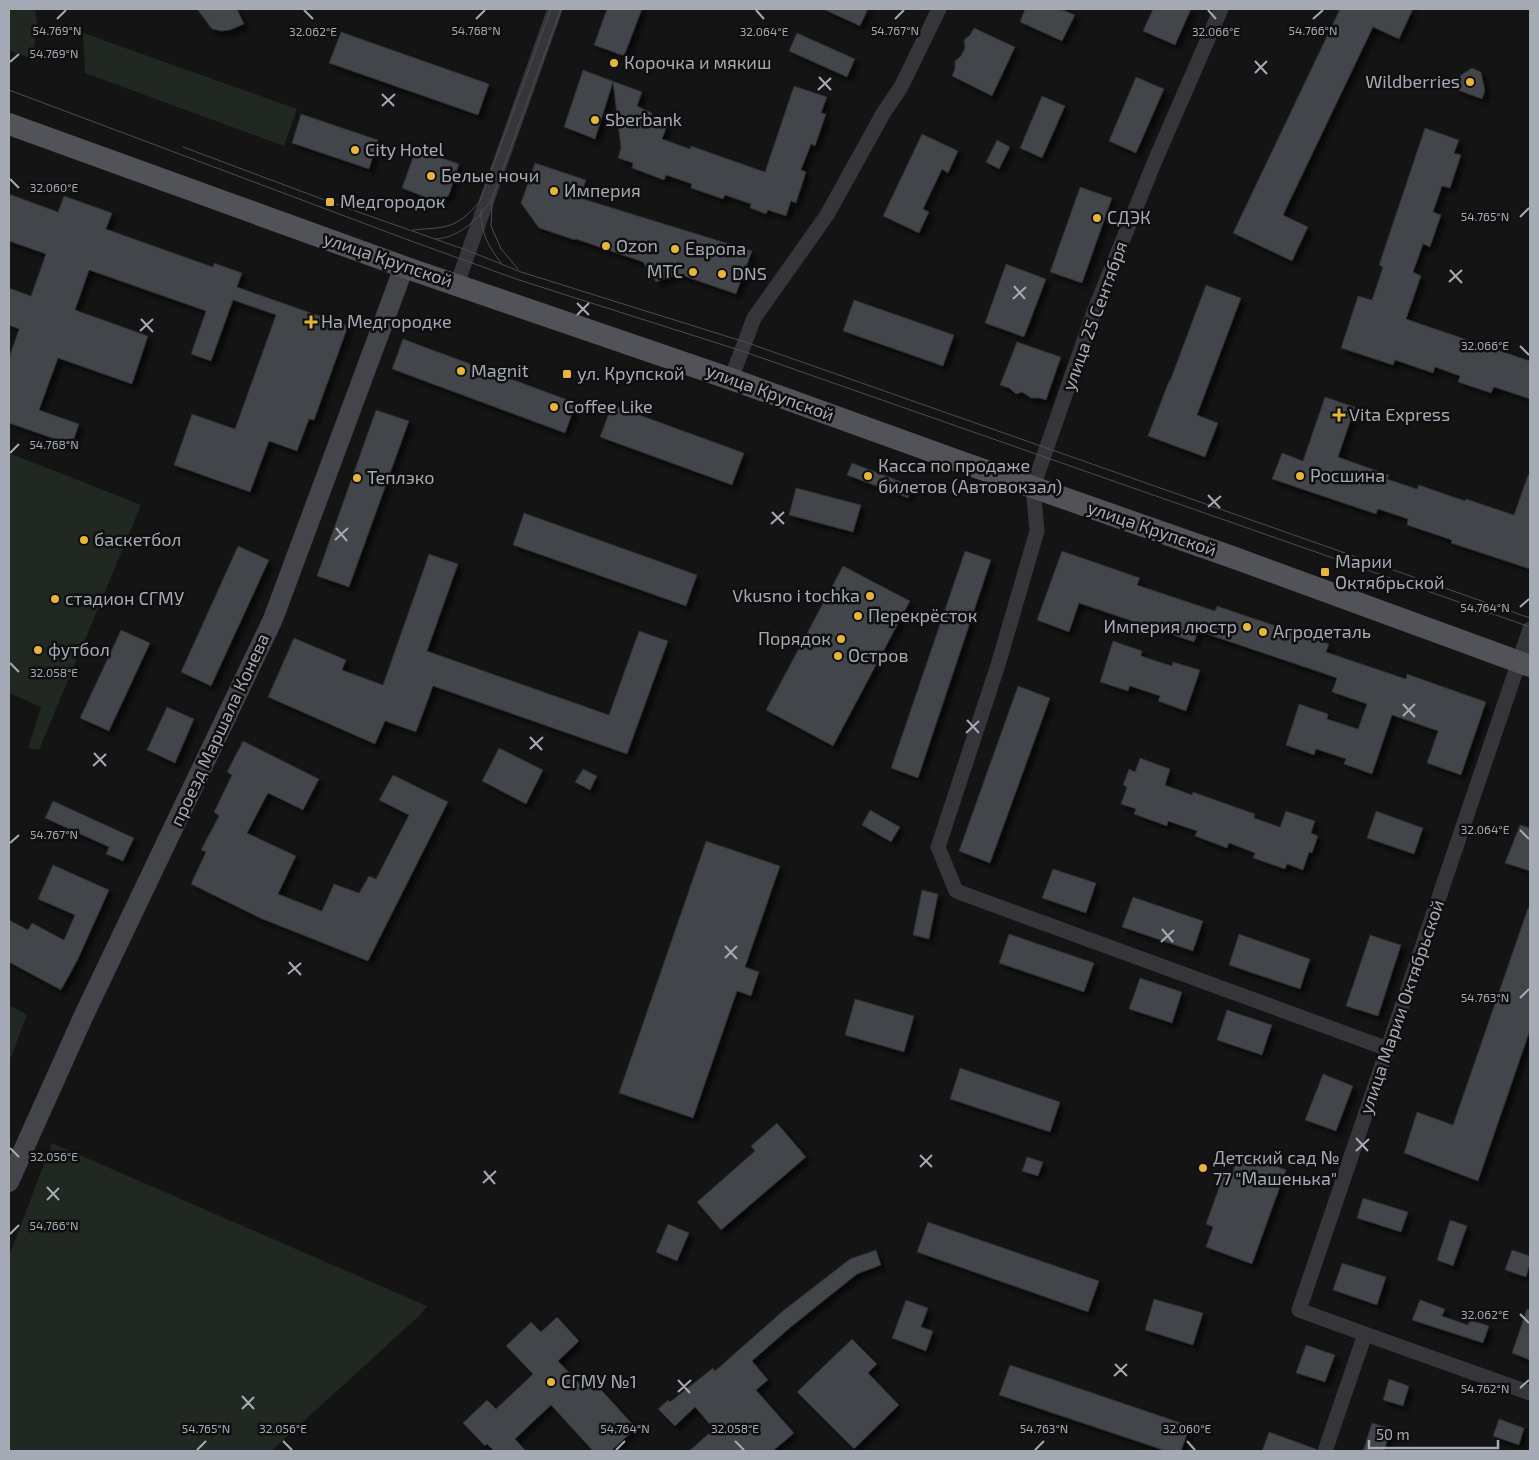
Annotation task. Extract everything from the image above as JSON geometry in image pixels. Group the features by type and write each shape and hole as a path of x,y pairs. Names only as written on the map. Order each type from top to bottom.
{"main road":[{"name":"улица Крупской","path":"9,124 404,267 731,379 1033,486 1525,664"}],"street":[{"path":"456,284 555,9"},
{"path":"731,379 754,318 827,214 884,112 901,87 938,9"},
{"name":"улица 25 Сентября","path":"1033,486 1095,309 1154,163 1221,9"},
{"name":"проезд Маршала Конева","path":"9,1182 84,1015 272,618 404,267"},
{"path":"1033,486 1037,531 998,665 938,846 956,891 1388,1049"},
{"name":"улица Марии Октябрьской","path":"1364,1334 1299,1310 1388,1049 1525,664 1530,629"},
{"path":"1325,1451 1364,1334 1530,1393"}],"shaded area":[{"path":"9,9 35,9 37,23 33,59 9,50"},
{"path":"83,33 297,109 284,146 85,73"},
{"name":"стадион СГМУ","path":"9,453 141,505 39,750 28,748 41,707 9,693"},
{"path":"9,1005 27,1015 9,1062"},
{"path":"52,1143 427,1306 420,1315 271,1451 9,1451 9,1256"}],"building":[{"path":"197,9 237,9 244,24 230,30 212,29"},
{"path":"607,9 642,9 624,56 594,45"},
{"path":"823,9 868,9 860,26"},
{"path":"1025,9 1060,9 1075,15 1062,41 1020,22"},
{"path":"1153,9 1191,9 1175,45 1143,31"},
{"path":"1340,9 1413,9 1399,39 1373,27 1283,215 1308,227 1292,261 1233,233"},
{"path":"974,28 1015,47 992,96 952,76 955,69 955,61 961,56 965,48 964,40"},
{"path":"341,32 489,84 478,115 329,63"},
{"path":"797,33 855,59 847,77 789,51"},
{"name":"Wildberries","path":"1472,68 1481,72 1485,91 1482,99 1455,89 1461,75"},
{"path":"583,70 642,92 637,106 652,113 651,117 668,123 662,139 690,149 691,146 765,172 794,86 827,97 821,113 826,114 815,146 811,144 801,170 806,172 796,203 791,201 786,216 768,210 766,214 750,208 751,204 725,195 723,199 691,188 692,184 666,175 664,180 632,168 633,163 618,158 621,148 613,82 595,139 564,127"},
{"path":"1136,77 1164,89 1136,153 1109,141"},
{"path":"1042,96 1065,106 1042,158 1020,148"},
{"path":"301,114 378,140 369,169 292,143"},
{"path":"1425,128 1459,140 1454,153 1461,155 1450,188 1442,186 1433,212 1441,215 1430,247 1423,244 1413,272 1421,276 1406,319 1530,361 1530,399 1494,387 1491,393 1458,382 1460,376 1435,367 1433,373 1395,360 1393,365 1341,348 1358,296 1372,300 1383,267 1379,265"},
{"path":"922,134 958,151 948,173 942,169 923,209 929,212 919,233 883,216"},
{"path":"997,140 1010,147 999,169 986,162"},
{"name":"Белые ночи","path":"416,149 459,164 449,195 441,202 402,188"},
{"name":"Европа","path":"535,163 586,180 580,198 752,251 736,294 678,274 656,282 643,262 539,228 521,203"},
{"path":"1080,187 1112,198 1082,283 1050,272"},
{"path":"9,194 58,212 64,196 112,213 106,229 213,267 214,263 242,273 237,287 348,326 314,420 309,419 297,451 269,441 250,492 174,465 192,414 235,429 276,315 233,300 211,361 191,354 206,311 89,270 75,310 148,336 132,384 58,358 39,410 79,424 72,445 9,423 9,358 19,329 9,325 9,288 31,296 46,254 9,241"},
{"path":"1006,264 1046,279 1024,337 985,323"},
{"path":"1206,285 1241,298 1197,415 1218,423 1205,457 1148,436"},
{"path":"854,300 954,335 943,366 843,331"},
{"path":"403,339 576,403 565,433 392,369"},
{"path":"1017,342 1061,357 1046,400 1031,398 1022,392 1016,394 1009,388 1000,385"},
{"path":"1325,397 1355,407 1338,457 1389,475 1387,479 1417,489 1419,485 1514,515 1528,475 1530,475 1530,569 1451,543 1452,540 1407,525 1408,519 1378,509 1376,514 1272,479 1282,453 1303,461"},
{"path":"612,405 744,453 732,485 600,437"},
{"path":"376,410 409,421 349,587 317,576"},
{"name":"Касса по продаже билетов (Автовокзал)","path":"852,463 912,486 908,498 847,475"},
{"path":"796,488 861,505 853,532 789,515"},
{"path":"524,513 697,575 686,606 513,545"},
{"path":"238,546 269,560 211,686 181,672"},
{"path":"965,551 991,560 918,778 891,768"},
{"path":"1062,551 1140,578 1137,585 1215,611 1217,606 1329,644 1326,652 1406,679 1407,674 1486,702 1461,775 1427,763 1438,731 1392,715 1372,774 1344,764 1346,759 1316,749 1314,755 1286,745 1299,704 1328,714 1327,719 1358,729 1367,704 1332,692 1337,678 1198,631 1194,642 1079,603 1069,632 1037,620"},
{"path":"429,554 458,564 427,651 609,715 639,631 668,641 627,754 433,686 416,732 385,721 375,744 268,697 294,638 346,660 342,670 383,685"},
{"name":"Остров","path":"843,566 910,601 833,746 766,710"},
{"path":"121,630 150,643 109,731 80,718"},
{"path":"1113,641 1142,651 1141,656 1172,666 1173,662 1200,670 1186,711 1158,701 1160,696 1130,686 1128,691 1100,682"},
{"path":"1018,686 1050,698 990,863 959,851"},
{"path":"167,707 194,719 175,763 147,750"},
{"path":"243,741 319,779 303,810 268,793 247,833 296,856 278,894 322,911 334,884 359,893 369,876 376,879 409,815 379,800 393,775 448,802 368,961 260,918 191,884 206,852 201,850 219,816 214,812 232,775 227,772"},
{"path":"499,748 543,770 526,804 482,781"},
{"path":"1140,758 1170,769 1165,785 1192,795 1193,792 1255,814 1254,818 1280,827 1286,811 1315,821 1311,833 1318,836 1312,853 1309,852 1303,870 1287,864 1285,869 1253,858 1255,853 1229,843 1227,848 1195,836 1197,831 1168,821 1167,826 1134,814 1136,809 1121,804 1127,787 1123,785 1129,769 1135,772"},
{"path":"583,769 597,776 590,790 575,782"},
{"path":"53,801 134,838 123,861 106,854 109,847 45,818"},
{"path":"870,810 900,827 891,842 862,825"},
{"path":"1376,811 1423,828 1414,854 1367,838"},
{"path":"1520,825 1530,828 1530,871 1505,863"},
{"path":"706,841 780,866 745,967 759,972 751,996 737,991 693,1118 619,1093"},
{"path":"53,865 109,890 77,961 61,990 9,962 9,920 28,930 32,923 64,940 75,915 38,899"},
{"path":"1053,869 1096,883 1086,913 1042,898"},
{"path":"922,890 938,894 929,939 913,935"},
{"path":"1133,897 1203,921 1193,951 1122,927"},
{"path":"1528,908 1530,908 1530,1030 1478,1181 1404,1153 1417,1112 1453,1125"},
{"path":"1009,934 1094,963 1084,992 999,963"},
{"path":"1239,934 1310,959 1300,989 1229,965"},
{"path":"1370,935 1401,945 1378,1016 1346,1006"},
{"path":"1140,978 1182,992 1172,1023 1129,1009"},
{"path":"855,999 914,1016 904,1052 845,1035"},
{"path":"1227,1010 1272,1025 1262,1055 1217,1040"},
{"path":"960,1068 1060,1102 1050,1132 950,1099"},
{"path":"1323,1074 1353,1086 1336,1131 1305,1120"},
{"path":"777,1123 806,1157 721,1230 697,1202 755,1151 751,1146"},
{"path":"1240,1152 1286,1170 1252,1264 1206,1247 1213,1227 1206,1224 1225,1171 1232,1174"},
{"path":"1027,1157 1043,1162 1038,1176 1022,1171"},
{"path":"1363,1198 1408,1212 1401,1232 1357,1218"},
{"path":"1450,1220 1467,1226 1453,1266 1437,1260"},
{"path":"928,1222 1099,1281 1088,1312 917,1252"},
{"path":"668,1224 689,1233 677,1261 656,1252"},
{"path":"876,1250 881,1265 857,1274 752,1361 768,1380 756,1390 794,1433 773,1451 689,1451 714,1429 695,1407 675,1426 658,1409 668,1400 670,1402 713,1368 715,1371 784,1310 850,1259"},
{"path":"1512,1250 1530,1256 1526,1277 1505,1270"},
{"path":"1342,1263 1386,1277 1377,1305 1333,1290"},
{"path":"1154,1299 1203,1313 1193,1345 1145,1330"},
{"path":"906,1300 928,1308 921,1327 933,1331 926,1351 892,1338"},
{"path":"1420,1300 1445,1309 1442,1316 1468,1325 1470,1320 1489,1326 1483,1343 1412,1320"},
{"path":"1527,1309 1530,1310 1530,1360 1512,1353"},
{"name":"СГМУ №1","path":"557,1317 579,1341 558,1361 586,1390 594,1382 636,1428 611,1451 593,1451 551,1405 515,1439 526,1451 494,1451 487,1444 485,1446 463,1423 487,1400 496,1409 533,1374 506,1346 531,1322 541,1332"},
{"path":"852,1339 877,1364 868,1373 899,1405 854,1449 797,1392"},
{"path":"1306,1345 1335,1355 1325,1382 1296,1373"},
{"path":"1010,1365 1190,1426 1181,1451 1166,1451 999,1395"},
{"path":"1389,1379 1409,1386 1403,1406 1383,1400"},
{"path":"1499,1419 1524,1428 1519,1445 1493,1436"},
{"path":"1372,1423 1391,1429 1384,1451 1363,1451"},
{"path":"1269,1432 1316,1449 1316,1451 1262,1451"}],"tram line":[{"path":"413,230 443,227 458,222 480,201 551,9"},
{"path":"436,239 445,238 461,231 475,220 492,199 561,9"},
{"path":"9,90 519,280 742,351 1530,627"},
{"path":"183,147 469,251 521,272 745,342 1530,618"},
{"path":"492,200 491,226 501,249 518,269"},
{"path":"481,211 482,226 486,239 501,263"}],"place":[{"name":"Корочка и мякиш","path":"614,63"},
{"name":"Wildberries","path":"1470,82"},
{"name":"Sberbank","path":"595,120"},
{"name":"City Hotel","path":"355,150"},
{"name":"Белые ночи","path":"431,176"},
{"name":"Империя","path":"554,191"},
{"name":"Медгородок","path":"330,202"},
{"name":"СДЭК","path":"1097,218"},
{"name":"Ozon","path":"606,246"},
{"name":"Европа","path":"675,249"},
{"name":"МТС","path":"693,272"},
{"name":"DNS","path":"722,274"},
{"name":"На Медгородке","path":"311,322"},
{"name":"Magnit","path":"461,371"},
{"name":"ул. Крупской","path":"567,374"},
{"name":"Coffee Like","path":"554,407"},
{"name":"Vita Express","path":"1339,415"},
{"name":"Касса по продаже билетов (Автовокзал)","path":"868,476"},
{"name":"Росшина","path":"1300,476"},
{"name":"Теплэко","path":"357,478"},
{"name":"баскетбол","path":"84,540"},
{"name":"Марии Октябрьской","path":"1325,572"},
{"name":"Vkusno i tochka","path":"870,596"},
{"name":"стадион СГМУ","path":"55,599"},
{"name":"Перекрёсток","path":"858,616"},
{"name":"Империя люстр","path":"1247,627"},
{"name":"Агродеталь","path":"1263,632"},
{"name":"Порядок","path":"841,639"},
{"name":"футбол","path":"38,650"},
{"name":"Остров","path":"838,656"},
{"name":"Детский сад № 77 \"Машенька\"","path":"1203,1168"},
{"name":"СГМУ №1","path":"551,1382"}]}
